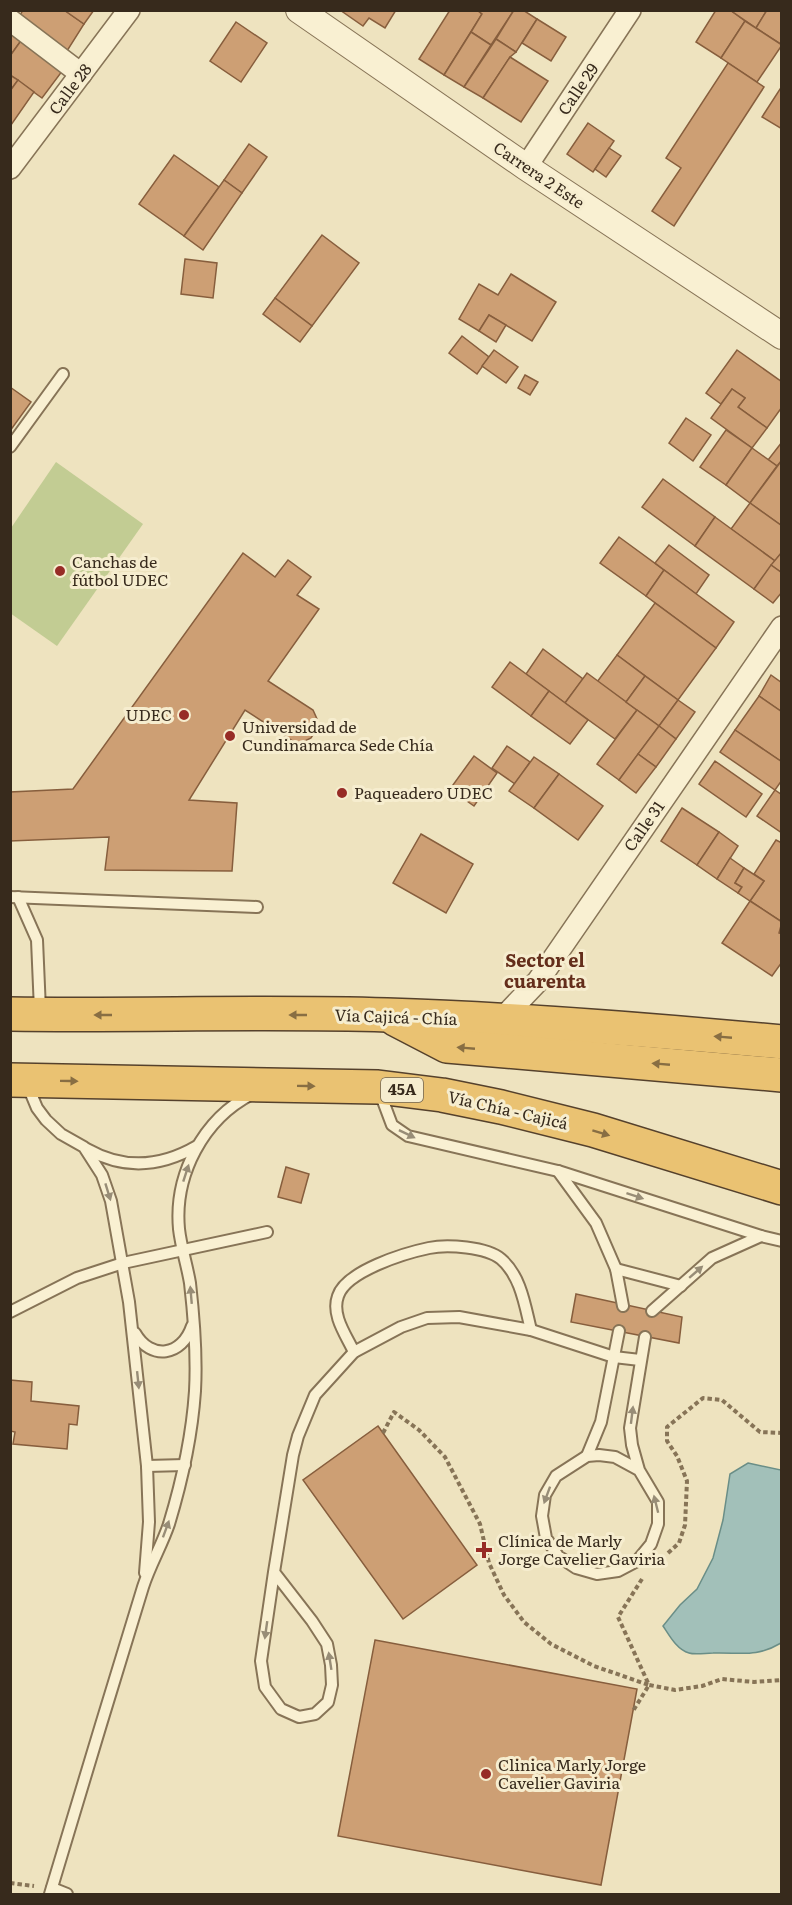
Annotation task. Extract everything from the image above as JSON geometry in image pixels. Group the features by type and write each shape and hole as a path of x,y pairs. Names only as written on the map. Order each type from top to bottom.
{"highway":[{"name":"Vía Cajicá - Chía","path":"25,1014 386,1015 501,1020 782,1042"},
{"path":"386,1015 447,1046 782,1076"},
{"name":"Vía Chía - Cajicá","path":"18,1080 378,1087 442,1095 593,1130 782,1188"},
{"path":"733,1173 782,1166"}],"street":[{"name":"Calle 28","path":"10,168 129,10"},
{"name":"Carrera 2 Este","path":"299,10 526,167 782,336"},
{"name":"Calle 29","path":"526,167 630,10"},
{"path":"10,20 81,74"},
{"name":"Calle 31","path":"501,1020 538,981 782,627"}],"lane":[{"path":"10,447 63,374"},
{"path":"14,897 256,907"},
{"path":"14,897 37,940 25,1014"},
{"path":"18,1080 46,1120 60,1134 111,1160 141,1165 170,1160 197,1146"},
{"path":"67,1894 51,1891 144,1583 168,1525 185,1465 195,1391 195,1354 189,1282 179,1231 178,1209 181,1187 197,1146 211,1126 228,1109 248,1095 271,1085"},
{"path":"378,1087 392,1125 408,1136 558,1171 782,1241"},
{"path":"84,1148 102,1175 108,1189 123,1263 132,1324 147,1466 149,1522 144,1583"},
{"path":"558,1171 596,1222 616,1269 623,1306"},
{"path":"10,1312 77,1278 123,1263 183,1248 267,1232"},
{"path":"652,1311 712,1258 761,1236"},
{"path":"354,1352 337,1315 337,1298 342,1285 357,1274 383,1263 430,1248 456,1247 491,1252 502,1260 520,1288 531,1330"},
{"path":"616,1269 681,1286"},
{"path":"132,1324 134,1333 145,1346 162,1352 178,1347 185,1341 192,1326 192,1317"},
{"path":"274,1572 327,1644 332,1685 328,1702 315,1714 299,1717 281,1709 265,1687 261,1661 274,1572 293,1455 298,1436 315,1395 354,1352 401,1327 427,1318 459,1317 531,1330 614,1357 640,1360"},
{"path":"587,1456 601,1422 619,1331"},
{"path":"639,1470 615,1457 599,1455 587,1456 556,1476 545,1495 542,1516 546,1538 558,1556 576,1568 597,1574 618,1571 637,1561 651,1544 658,1524 658,1502 639,1470 630,1428 645,1336"},
{"path":"147,1466 185,1465"}],"path":[{"path":"383,1433 394,1412 419,1430 445,1456 480,1524 489,1563 504,1595 524,1622 551,1644 594,1666 649,1685 675,1690 702,1686 722,1679 754,1682 782,1680"},
{"path":"633,1711 649,1685"}],"green space":[{"name":"Canchas de fútbol UDEC","path":"56,462 143,524 57,646 10,613 11,528"}],"water":[{"path":"748,1463 781,1470 781,1643 764,1651 748,1653 689,1653 677,1646 663,1626 697,1589 713,1558 723,1520 730,1474"}],"building":[{"path":"23,10 64,10 84,24 67,51 18,19"},
{"path":"64,10 94,10 84,24"},
{"path":"340,10 396,10 385,28 369,18 363,26"},
{"path":"450,10 477,10 482,14 444,75 419,59"},
{"path":"477,10 514,10 491,45 471,32 482,14"},
{"path":"514,10 523,10 537,19 516,52 496,39"},
{"path":"716,10 730,10 745,21 721,58 696,42"},
{"path":"730,10 767,10 756,28"},
{"path":"767,10 782,10 782,45 756,28"},
{"path":"537,19 566,37 551,61 522,43"},
{"path":"745,21 782,45 757,82 721,58"},
{"path":"236,22 267,43 241,82 210,61"},
{"path":"10,25 25,35 10,56"},
{"path":"471,32 491,45 464,87 444,75"},
{"path":"25,35 66,66 42,98 10,75 10,56"},
{"path":"496,39 516,52 510,57 483,98 464,87"},
{"path":"510,57 548,81 521,122 483,98"},
{"path":"728,63 764,87 674,226 652,211 681,168 666,158"},
{"path":"10,75 18,80 10,91"},
{"path":"18,80 34,92 11,125 10,91"},
{"path":"782,86 782,129 762,117"},
{"path":"588,123 614,141 593,172 567,154"},
{"path":"249,144 267,157 242,193 224,180"},
{"path":"609,148 621,156 606,177 595,169"},
{"path":"174,155 219,187 184,236 139,204"},
{"path":"224,180 242,193 203,250 184,236"},
{"path":"322,235 359,263 312,326 275,298"},
{"path":"185,259 217,263 213,298 181,294"},
{"path":"511,274 556,302 532,341 489,315 479,331 459,319 479,284 498,295"},
{"path":"275,298 312,326 300,342 263,314"},
{"path":"489,315 506,325 496,342 479,331"},
{"path":"462,336 489,357 477,374 449,353"},
{"path":"494,350 518,367 506,383 482,366"},
{"path":"737,350 782,382 782,407 767,428 738,407 745,398 732,389 721,404 706,393"},
{"path":"525,375 538,382 530,395 518,388"},
{"path":"10,387 31,402 10,431"},
{"path":"732,389 745,398 738,407 767,428 752,448 711,418"},
{"path":"686,418 711,435 693,461 669,443"},
{"path":"726,430 752,448 726,485 700,467"},
{"path":"782,442 782,460 777,466 768,460"},
{"path":"752,448 777,466 750,503 726,485"},
{"path":"782,460 782,526 750,503"},
{"path":"663,479 715,517 695,546 642,507"},
{"path":"750,503 782,526 782,552 775,561 731,529"},
{"path":"715,517 775,561 754,589 695,546"},
{"path":"619,537 664,570 646,596 600,563"},
{"path":"669,545 709,575 696,594 655,563"},
{"path":"782,552 782,573 771,565"},
{"name":"UDEC","path":"243,553 275,577 288,560 311,577 297,595 319,609 268,681 313,710 317,719 316,730 311,738 303,742 294,742 245,710 189,800 237,803 232,871 105,870 109,837 10,841 10,792 73,789"},
{"path":"771,565 782,573 782,592 773,603 754,589"},
{"path":"664,570 734,622 716,648 646,596"},
{"path":"655,603 716,648 678,700 617,655"},
{"path":"543,649 583,679 565,703 526,674"},
{"path":"617,655 645,676 626,702 597,682"},
{"path":"510,662 549,691 531,716 492,687"},
{"path":"587,673 637,710 615,739 565,703"},
{"path":"771,675 782,683 782,712 759,696"},
{"path":"645,676 678,700 659,726 626,702"},
{"path":"549,691 588,720 570,744 531,716"},
{"path":"759,696 782,712 782,762 735,730"},
{"path":"678,700 695,712 676,739 659,726"},
{"path":"637,710 659,726 619,780 597,764"},
{"path":"659,726 676,739 656,767 638,754"},
{"path":"735,730 782,762 782,780 775,790 720,752"},
{"path":"507,746 530,762 515,784 492,768"},
{"path":"638,754 656,767 636,793 619,780"},
{"path":"474,756 497,773 474,806 450,789"},
{"path":"534,757 559,774 534,808 509,791"},
{"path":"715,761 762,794 746,817 699,784"},
{"path":"559,774 603,806 578,840 534,808"},
{"path":"775,790 782,795 782,833 757,816"},
{"path":"682,808 719,832 697,865 661,841"},
{"path":"719,832 738,846 717,879 697,865"},
{"path":"421,834 473,864 446,913 393,883"},
{"path":"776,840 782,843 782,922 750,901 764,881 754,874"},
{"path":"730,858 744,868 735,883 742,887 738,893 717,879"},
{"path":"744,868 764,881 750,901 738,893 742,887 735,883"},
{"path":"750,901 782,922 779,933 782,934 782,962 772,976 722,943"},
{"path":"286,1167 309,1174 301,1203 278,1197"},
{"path":"576,1294 682,1317 679,1343 571,1322"},
{"path":"10,1380 32,1382 31,1401 79,1406 77,1425 69,1424 67,1449 13,1444 15,1432 10,1431"},
{"path":"378,1426 477,1565 403,1619 303,1480"},
{"name":"Clinica Marly Jorge Cavelier Gaviria","path":"375,1640 637,1689 601,1885 338,1836"}],"place":[{"name":"Canchas de fútbol UDEC","path":"60,571"},
{"name":"UDEC","path":"184,715"},
{"name":"Universidad de Cundinamarca Sede Chía","path":"230,736"},
{"name":"Paqueadero UDEC","path":"342,793"},
{"name":"Clínica de Marly Jorge Cavelier Gaviria","path":"484,1550"},
{"name":"Clinica Marly Jorge Cavelier Gaviria","path":"486,1774"}],"district":[{"name":"Sector el cuarenta","path":"545,971"}]}
